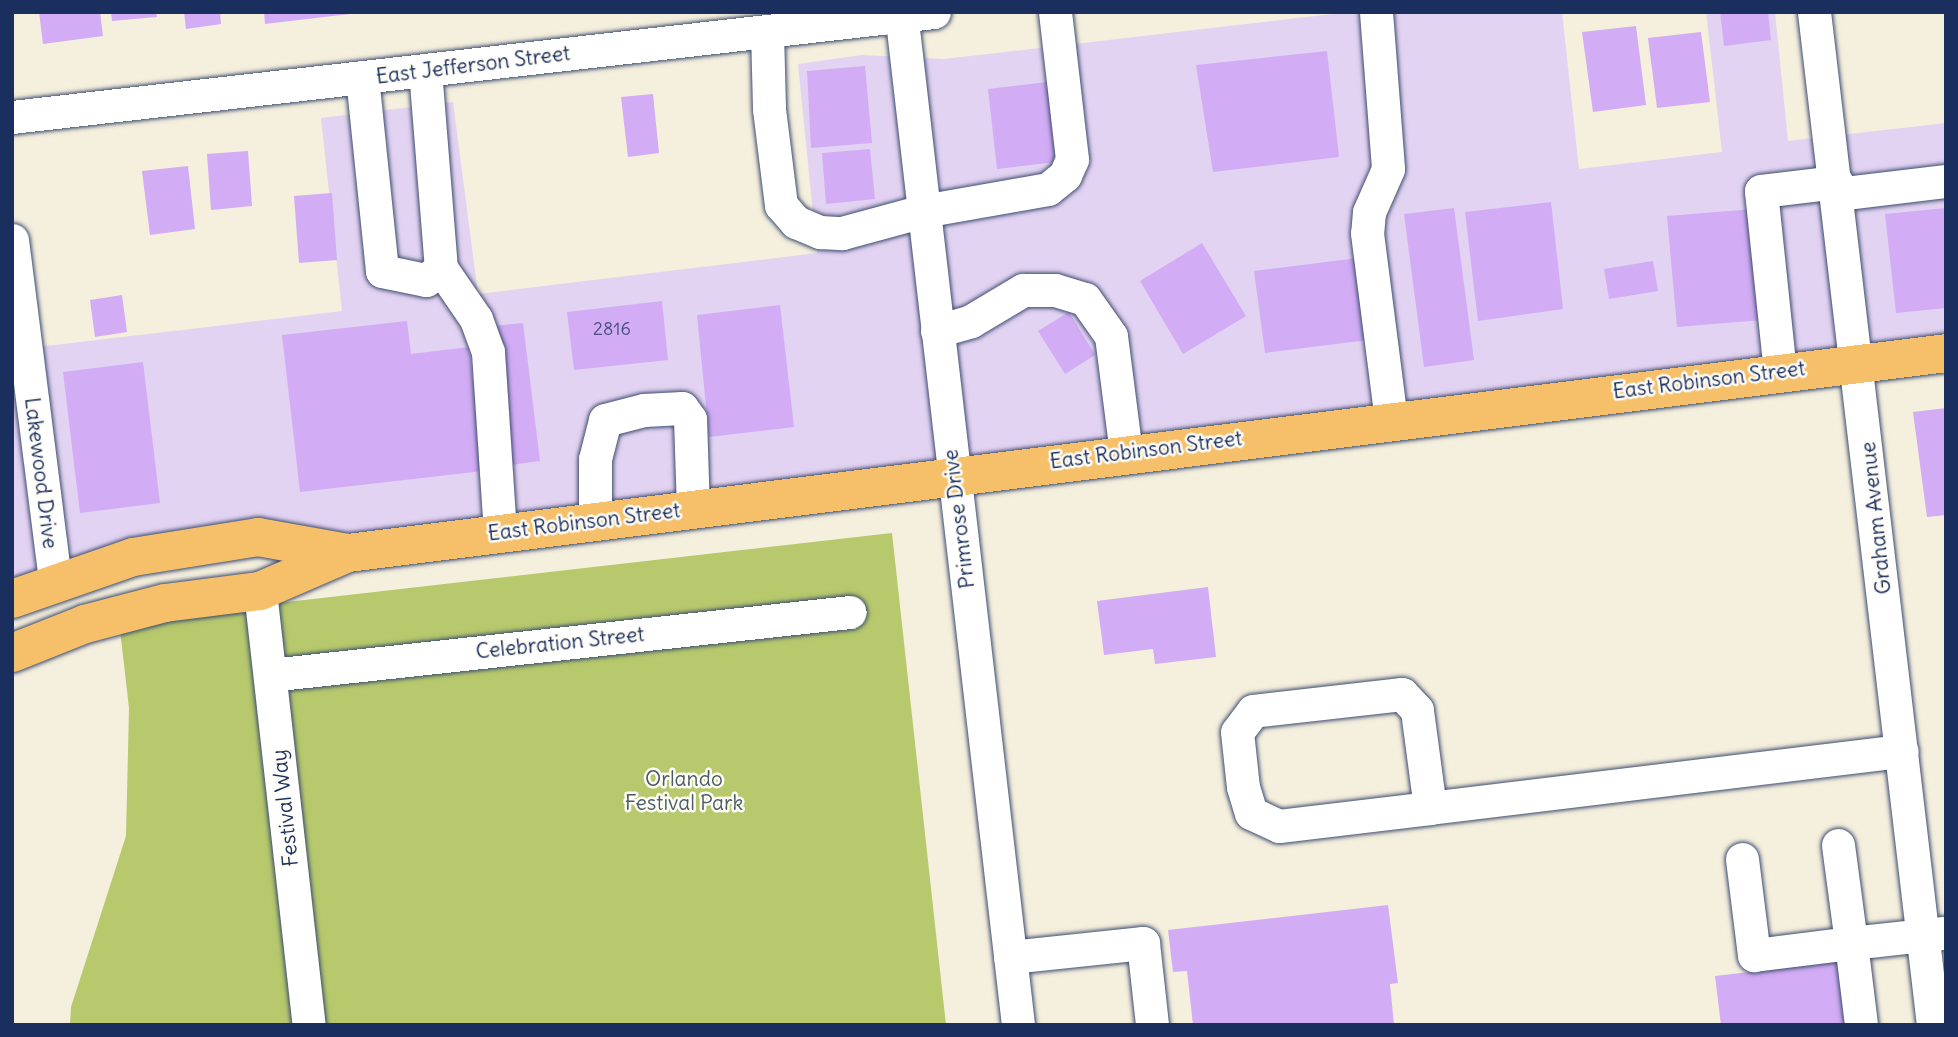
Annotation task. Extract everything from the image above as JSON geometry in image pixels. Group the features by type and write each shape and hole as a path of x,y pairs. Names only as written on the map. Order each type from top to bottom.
{"main road":[{"name":"East Robinson Street","path":"12,653 85,624 165,603 261,591 348,553 953,474 1946,353"},
{"name":"East Robinson Street","path":"12,599 55,581 133,557 258,537 348,553"}],"street":[{"path":"747,26 769,108 781,205 796,222 820,232 866,229 923,211 1048,189 1065,175 1072,159 1055,12"},
{"path":"1376,12 1388,169 1369,212 1367,233 1391,420"},
{"name":"Graham Avenue","path":"1814,12 1858,362 1902,751 1934,934 1933,1025"},
{"name":"Primrose Drive","path":"912,13 923,211 1018,1025"},
{"name":"East Jefferson Street","path":"12,117 425,70 747,26 912,13"},
{"path":"425,70 441,268 476,319 488,352 500,533"},
{"path":"362,77 382,271 426,280 441,268"},
{"path":"1780,372 1760,191 1946,181"},
{"name":"Lakewood Drive","path":"12,240 55,581"},
{"path":"937,331 971,321 1023,290 1055,290 1085,299 1111,336 1126,453"},
{"path":"595,521 596,459 605,420 644,410 682,408 690,419 694,439 693,508"},
{"name":"Festival Way","path":"261,591 309,1025"},
{"name":"Celebration Street","path":"270,675 850,612"},
{"path":"1430,808 1417,710 1402,694 1253,711 1237,732 1242,787 1251,813 1279,826 1430,808 1902,751"},
{"path":"1838,845 1861,1025"},
{"path":"1742,859 1754,955 1934,934"},
{"path":"1010,957 1143,943 1152,1025"}],"shaded area":[{"path":"1350,12 1562,12 1579,169 1722,152 1706,12 1775,12 1788,141 1946,123 1946,352 12,580 12,350 342,311 321,118 453,102 478,294 817,253 798,64 862,55 944,59"}],"green space":[{"name":"Orlando Festival Park","path":"892,533 946,1025 70,1025 71,1007 126,836 129,708 119,621"}],"building":[{"path":"39,12 100,12 103,36 43,44"},
{"path":"111,12 156,12 157,17 112,21"},
{"path":"184,12 220,12 221,24 186,29"},
{"path":"264,12 350,12 350,14 265,24"},
{"path":"1720,12 1768,12 1771,40 1724,46"},
{"path":"1636,26 1646,105 1593,112 1582,32"},
{"path":"1701,32 1710,102 1657,108 1648,38"},
{"path":"1327,51 1339,157 1213,172 1196,65"},
{"path":"865,66 872,143 811,148 807,71"},
{"path":"1047,82 1056,162 997,169 988,89"},
{"path":"653,94 659,153 628,157 621,97"},
{"path":"870,149 875,199 826,204 822,153"},
{"path":"248,151 252,206 211,210 207,154"},
{"path":"188,166 195,229 150,235 142,171"},
{"path":"332,193 337,260 299,263 294,196"},
{"path":"1551,202 1563,309 1478,321 1465,212"},
{"path":"1454,208 1474,360 1424,367 1404,214"},
{"path":"1946,208 1946,308 1896,313 1885,214"},
{"path":"1754,209 1763,320 1677,327 1667,216"},
{"path":"1202,243 1246,316 1183,354 1140,281"},
{"path":"1358,258 1368,340 1265,353 1254,271"},
{"path":"1653,261 1658,291 1609,299 1604,269"},
{"path":"122,295 127,332 95,337 90,300"},
{"path":"662,301 668,360 574,370 567,312"},
{"path":"780,305 794,427 709,437 697,315"},
{"path":"1069,312 1095,355 1065,374 1038,331"},
{"path":"407,321 411,354 469,347 483,471 300,492 282,335"},
{"path":"523,323 540,461 510,465 493,326"},
{"path":"143,362 160,503 80,513 63,372"},
{"path":"1946,408 1946,515 1927,517 1913,412"},
{"path":"1208,587 1216,657 1155,664 1153,649 1104,655 1097,601"},
{"path":"1388,905 1398,983 1390,984 1394,1025 1193,1025 1187,971 1173,972 1168,930"},
{"path":"1844,961 1851,1025 1721,1025 1715,976"}]}
